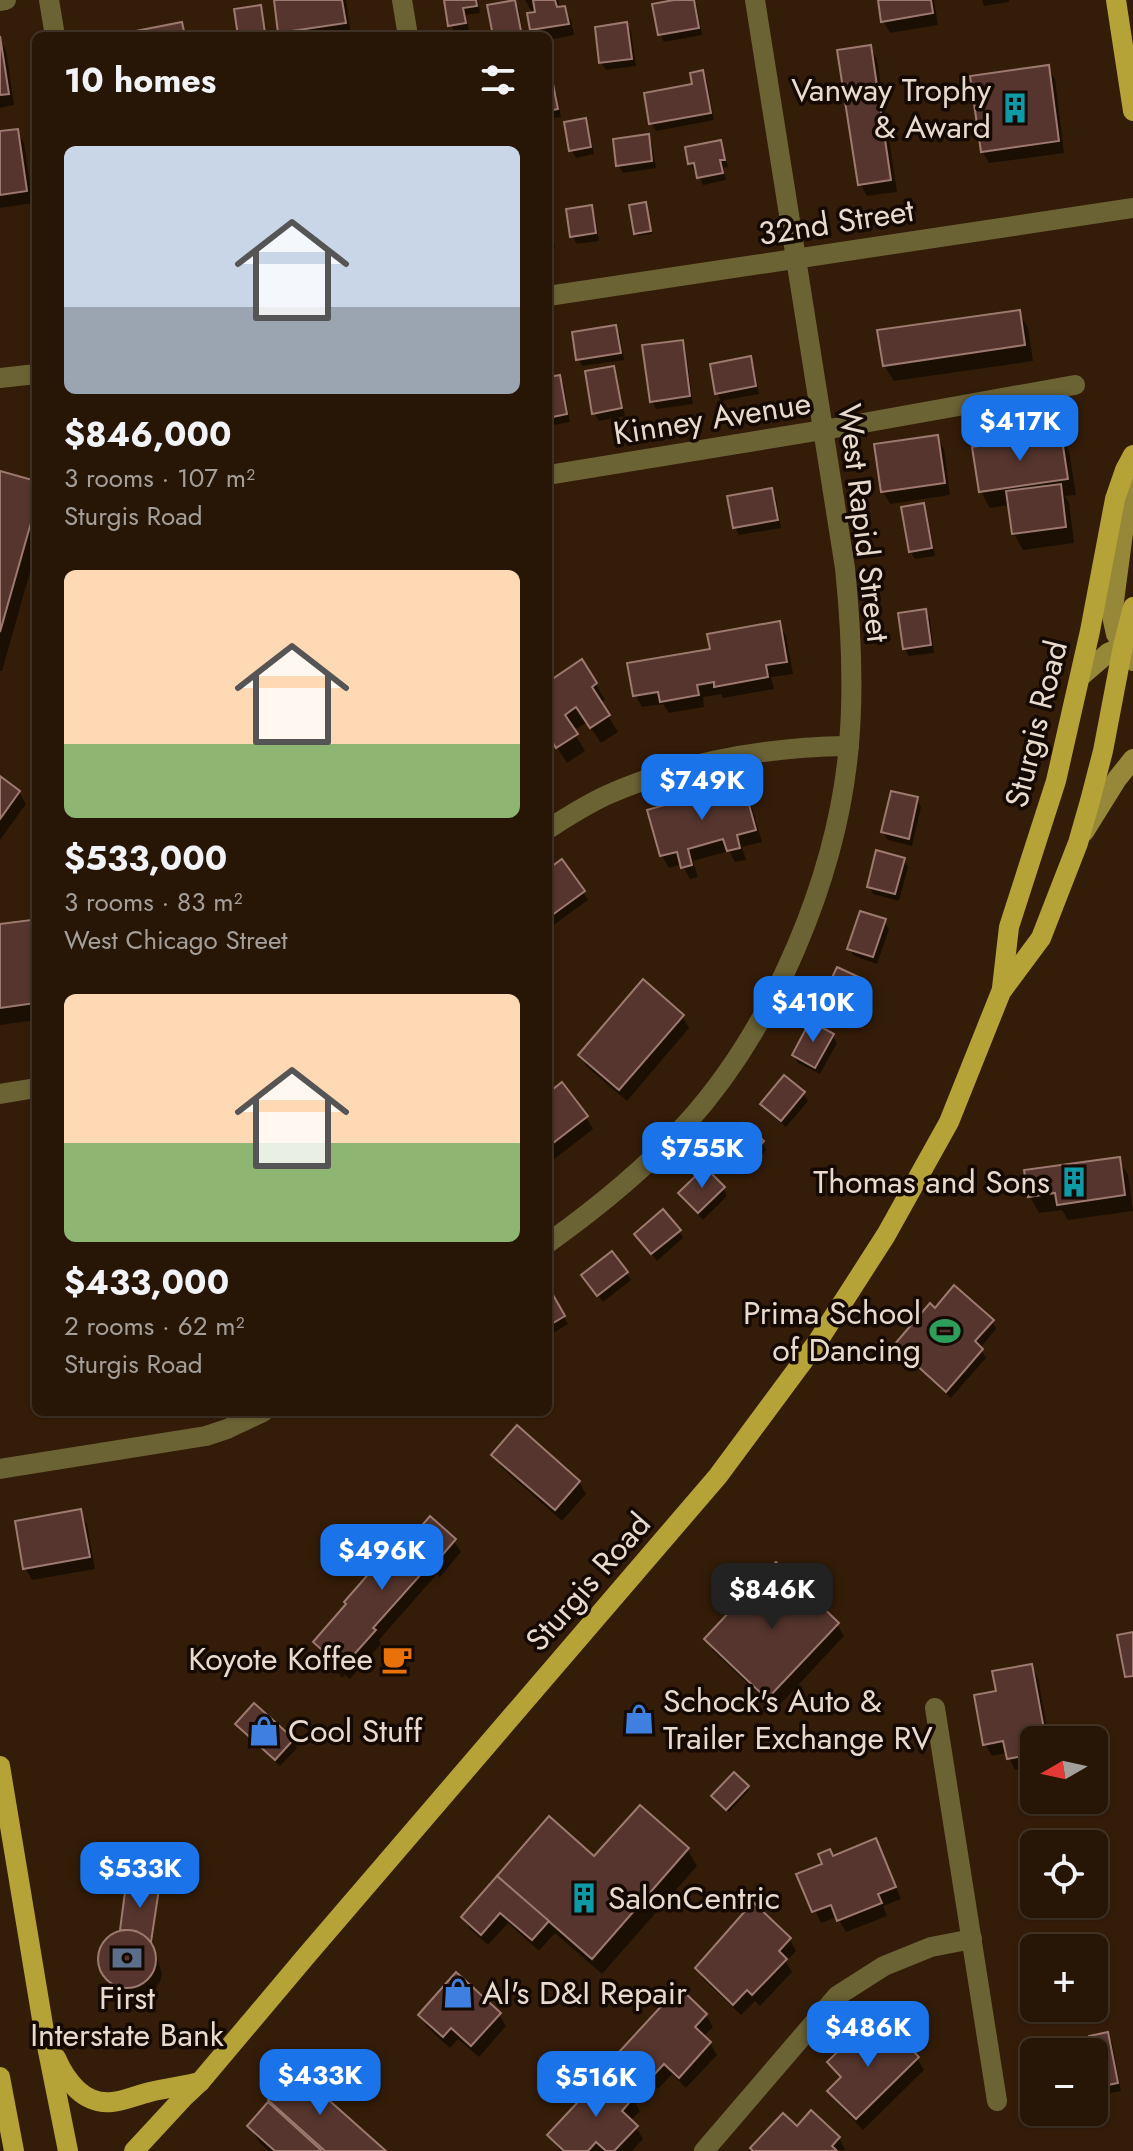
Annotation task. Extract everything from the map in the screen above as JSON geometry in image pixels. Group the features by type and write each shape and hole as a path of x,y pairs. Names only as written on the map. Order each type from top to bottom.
{"main road":[{"path":"1116,0 1133,111"},
{"name":"Sturgis Road","path":"1001,992 1009,927 1056,781 1107,535 1129,462"},
{"name":"Sturgis Road","path":"134,2151 200,2082 718,1476 809,1353 891,1228 949,1122 1001,992 1041,938 1078,843 1130,650 1133,607"},
{"path":"0,1766 44,2031 68,2151"},
{"path":"44,2031 68,2082 94,2101 110,2103 200,2082"},
{"path":"0,2077 14,2151"}],"street":[{"path":"49,0 54,32"},
{"path":"402,0 407,32"},
{"name":"West Rapid Street","path":"552,1240 649,1161 716,1088 769,1005 811,912 842,794 849,746 851,672 845,568 755,0"},
{"name":"32nd Street","path":"552,295 1133,208"},
{"path":"0,378 32,374"},
{"name":"Kinney Avenue","path":"552,474 1075,385"},
{"path":"1129,462 1112,616 1116,634 1130,650"},
{"path":"1080,677 1108,653 1130,650"},
{"path":"552,827 604,796 679,769 767,752 849,746"},
{"path":"1078,843 1117,779 1133,759"},
{"path":"0,1094 32,1089"},
{"path":"0,1469 206,1436 255,1416"},
{"path":"935,1708 997,2101"},
{"path":"704,2151 837,1996 884,1966 931,1947 972,1939"}],"building":[{"path":"274,0 342,0 346,23 278,32"},
{"path":"444,0 476,0 477,6 463,8 466,23 448,26"},
{"path":"515,0 521,32 492,32 487,5"},
{"path":"533,0 555,0 557,7 565,6 569,24 530,30 527,13 535,12"},
{"path":"694,0 699,28 658,35 652,4"},
{"path":"878,0 931,0 933,13 881,22"},
{"path":"261,5 265,32 237,32 234,9"},
{"path":"182,22 184,32 130,32"},
{"path":"627,22 632,59 599,63 595,27"},
{"path":"0,36 9,94 0,95"},
{"path":"871,45 891,180 858,185 837,50"},
{"name":"Vanway Trophy & Award","path":"1049,65 1059,141 981,152 970,76"},
{"path":"703,70 711,113 649,124 644,93 692,84 690,73"},
{"path":"552,84 558,109 552,110"},
{"path":"586,118 591,147 569,151 564,122"},
{"path":"18,129 27,191 0,195 0,131"},
{"path":"649,134 652,161 616,166 613,139"},
{"path":"721,140 725,160 720,160 723,173 697,178 694,163 688,164 685,147"},
{"path":"646,202 651,231 634,234 629,205"},
{"path":"592,205 596,233 570,237 566,209"},
{"path":"1020,310 1025,345 883,366 877,330"},
{"path":"616,325 621,353 576,360 572,332"},
{"path":"683,340 690,396 650,402 642,345"},
{"path":"751,356 756,386 715,394 710,364"},
{"path":"614,366 622,408 592,414 585,371"},
{"path":"560,375 567,414 552,417 552,376"},
{"path":"1061,433 1068,479 979,492 972,447"},
{"path":"938,435 945,483 881,492 874,444"},
{"path":"0,471 32,480 32,519 0,632"},
{"path":"1061,484 1066,527 1012,534 1006,491"},
{"path":"772,488 778,520 733,528 727,496"},
{"path":"924,503 932,548 909,552 901,507"},
{"path":"926,609 931,645 903,649 898,613"},
{"path":"780,621 787,662 766,665 768,677 714,687 714,682 697,685 699,695 660,702 658,692 633,696 627,663 710,649 707,634"},
{"path":"582,659 597,683 592,687 610,715 590,728 576,707 565,715 578,734 556,748 552,742 552,679"},
{"path":"0,776 20,791 0,819"},
{"path":"743,783 756,830 737,835 740,848 727,851 723,839 688,849 692,865 681,868 677,852 660,856 647,810"},
{"path":"891,791 918,797 909,839 881,832"},
{"path":"876,850 905,858 895,894 867,887"},
{"path":"562,859 585,891 552,915 552,866"},
{"path":"860,911 886,919 873,957 847,949"},
{"path":"31,920 32,1004 0,1008 0,924"},
{"path":"837,967 863,979 846,1015 820,1003"},
{"path":"643,979 684,1015 619,1090 578,1055"},
{"path":"810,1021 834,1034 815,1068 792,1055"},
{"path":"784,1075 805,1092 781,1121 760,1104"},
{"path":"562,1082 588,1116 552,1144 552,1090"},
{"path":"743,1123 764,1141 741,1168 720,1150"},
{"name":"Thomas and Sons","path":"1120,1157 1125,1195 1057,1205 1055,1193 1028,1197 1024,1170"},
{"path":"705,1167 725,1187 698,1213 678,1193"},
{"path":"663,1209 681,1230 651,1254 634,1234"},
{"path":"612,1251 628,1272 597,1296 581,1275"},
{"name":"Prima School of Dancing","path":"954,1285 994,1320 975,1341 983,1349 946,1392 894,1345 930,1303 935,1308"},
{"path":"552,1293 565,1316 552,1324"},
{"path":"517,1425 580,1481 555,1510 491,1455"},
{"path":"81,1509 90,1557 23,1569 15,1521"},
{"path":"430,1516 456,1539 373,1628 376,1630 342,1668 338,1664 335,1668 328,1662 331,1658 313,1642 372,1570 375,1573"},
{"path":"776,1562 839,1623 767,1699 704,1639"},
{"path":"1133,1632 1133,1676 1125,1677 1117,1635"},
{"path":"1032,1664 1043,1726 1020,1726 1020,1757 1007,1759 1003,1741 983,1745 974,1695 996,1691 992,1671"},
{"name":"Cool Stuff","path":"254,1703 294,1739 275,1760 235,1724"},
{"name":"Schock's Auto & Trailer Exchange RV","path":"639,1709 649,1717 639,1729 629,1721"},
{"path":"734,1772 749,1786 726,1810 711,1796"},
{"name":"SalonCentric","path":"640,1805 689,1848 592,1959 497,1876 549,1816 594,1856"},
{"path":"876,1838 896,1887 878,1894 882,1903 837,1921 831,1905 812,1912 796,1874 822,1864 818,1854 830,1849 833,1856"},
{"path":"497,1876 549,1921 532,1940 500,1913 481,1935 461,1917"},
{"path":"126,1884 159,1889 151,1942 136,1931 120,1930"},
{"path":"753,1902 791,1938 779,1951 787,1959 752,1995 747,1990 733,2005 695,1968"},
{"name":"First Interstate Bank","path":"127,1930 148,1938 156,1959 148,1980 127,1988 106,1980 98,1959 106,1938"},
{"name":"Al's D&I Repair","path":"456,1972 501,2013 471,2046 451,2028 443,2037 418,2015"},
{"path":"679,1987 707,2014 695,2027 711,2042 679,2078 664,2064 650,2079 620,2051"},
{"path":"862,2028 876,2042 890,2028 919,2057 856,2119 827,2091 841,2077 827,2062"},
{"path":"1108,2032 1118,2083 1108,2085 1108,2038 1089,2036"},
{"path":"295,2070 386,2151 325,2151 268,2100"},
{"path":"607,2071 634,2097 622,2111 638,2126 614,2151 606,2151 596,2142 588,2151 564,2151 547,2135"},
{"path":"268,2102 322,2151 275,2151 247,2126"},
{"path":"811,2110 840,2137 832,2146 837,2151 753,2151 750,2148 783,2113 797,2126"}],"place":[{"name":"Vanway Trophy & Award","path":"1015,108"},
{"name":"Thomas and Sons","path":"1074,1182"},
{"name":"Prima School of Dancing","path":"945,1331"},
{"name":"Koyote Koffee","path":"397,1659"},
{"name":"Schock's Auto & Trailer Exchange RV","path":"639,1719"},
{"name":"Cool Stuff","path":"264,1731"},
{"name":"SalonCentric","path":"584,1898"},
{"name":"First Interstate Bank","path":"127,1958"},
{"name":"Al's D&I Repair","path":"458,1993"}]}
